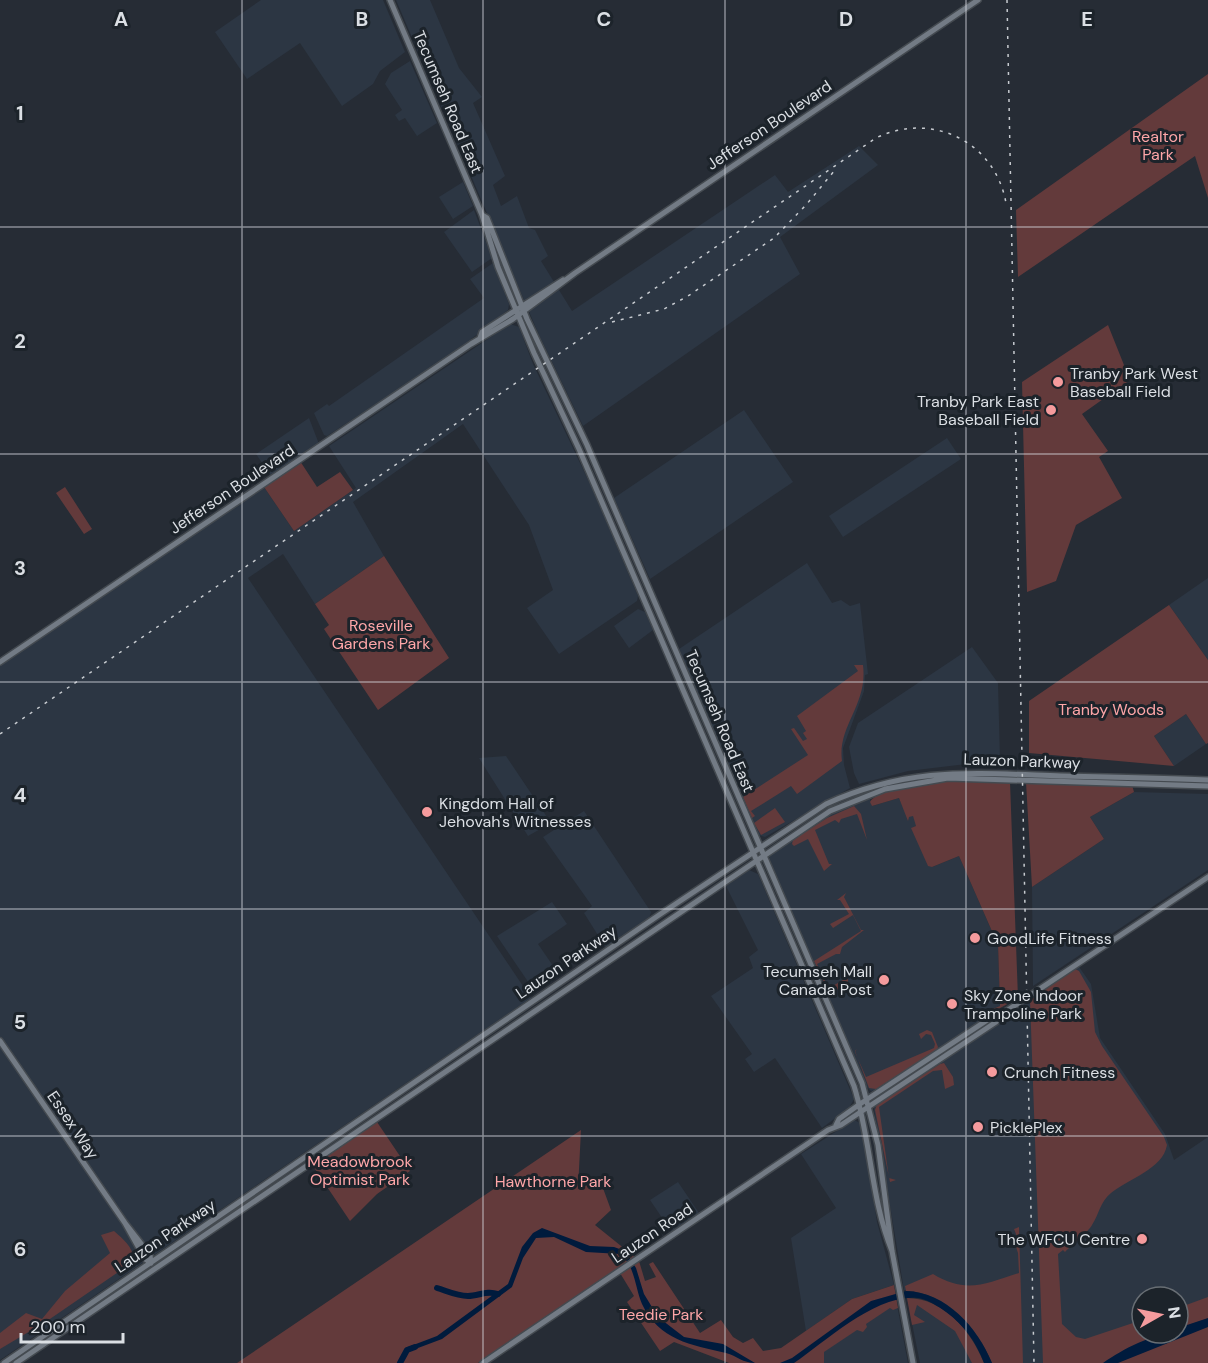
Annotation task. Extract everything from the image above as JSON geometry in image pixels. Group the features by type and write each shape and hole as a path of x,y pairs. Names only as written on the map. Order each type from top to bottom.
{"main road":[{"name":"Tecumseh Road East","path":"390,0 482,215 498,267 517,312 583,457 860,1104 883,1226 892,1251"},
{"name":"Jefferson Boulevard","path":"0,662 480,338 482,332 523,308 978,0"},
{"name":"Tecumseh Road East","path":"482,215 486,218 523,308 587,445 868,1102 878,1145 892,1251 913,1363"},
{"name":"Lauzon Parkway","path":"4,1363 826,804 855,791 912,776 971,772 1208,780"},
{"name":"Lauzon Parkway","path":"16,1363 756,859 830,811 869,795 913,783 971,777 1208,786"},
{"name":"Lauzon Road","path":"836,1125 839,1119 860,1104 868,1102 992,1017 999,1016 1208,877"},
{"name":"Essex Way","path":"0,1041 150,1256 151,1263"},
{"name":"Lauzon Road","path":"483,1363 836,1125 841,1125 862,1111 868,1102"}],"shaded area":[{"path":"261,0 383,0 405,52 380,71 373,84 342,106 300,43 247,79 215,32"},
{"path":"396,0 430,0 459,68 482,97 473,103 505,176 493,185 501,206 517,196 529,228 535,230 548,256 541,261 572,311 775,175 788,192 859,146 878,165 780,237 800,274 583,426 539,335"},
{"path":"410,61 437,123 417,136 405,118 399,121 395,115 402,110 385,84 391,73"},
{"path":"463,182 473,206 453,219 439,197"},
{"path":"474,210 492,258 472,272 444,232"},
{"path":"493,263 509,304 508,310 451,355 327,436 324,435 314,413 327,404 329,406 484,298 470,279"},
{"path":"510,324 519,327 533,364 591,486 638,596 637,601 559,654 527,608 553,590 529,525 463,424 353,502 384,556 315,604 283,554 248,578 531,998 0,1360 0,665 264,487 294,531 356,488 329,446"},
{"path":"744,410 793,482 650,579 614,498"},
{"path":"309,418 319,444 271,476 256,454"},
{"path":"947,438 961,459 843,537 829,516"},
{"path":"807,563 832,603 841,600 850,606 860,603 868,674 865,675 864,691 843,748 844,765 850,788 765,837 759,835 742,799 738,801 679,649"},
{"path":"1208,578 1208,660 1169,605"},
{"path":"638,609 645,612 653,630 629,648 614,626"},
{"path":"972,647 998,683 1000,760 908,771 859,784 854,773 849,747 858,723"},
{"path":"1186,714 1206,744 1174,766 1154,736"},
{"path":"506,756 551,823 528,836 479,758"},
{"path":"1134,792 1208,794 1208,870 1033,986 1032,887 1104,839 1090,817"},
{"path":"899,798 908,817 913,815 917,826 912,828 932,867 959,856 998,945 1000,1006 984,1013 990,1016 876,1090 871,1091 867,1087 769,858 770,854 810,826 848,806 870,799 872,806"},
{"path":"584,811 651,912 649,919 606,948 584,913 592,906 543,837"},
{"path":"749,870 758,874 854,1099 849,1108 822,1128 775,1058 754,1072 745,1059 752,1054 711,996 753,968 749,957 758,950 726,886"},
{"path":"552,902 567,924 538,944 560,976 535,992 497,936"},
{"path":"1077,964 1091,984 1100,1038 1165,1134 1174,1160 1208,1137 1208,1318 1190,1324 1190,1285 1130,1285 1130,1342 1103,1363 992,1363 983,1341 922,1291 904,1290 874,1109 876,1103 999,1022 1029,1000 1029,996"},
{"path":"854,1120 862,1124 877,1222 894,1285 852,1299 806,1331 791,1238 836,1208 801,1154"},
{"path":"678,1182 699,1213 671,1231 650,1200"},
{"path":"907,1298 940,1308 984,1363 920,1363"},
{"path":"897,1305 908,1363 804,1363 887,1309"}],"green space":[{"name":"Realtor Park","path":"1208,74 1208,198 1195,156 1018,277 1016,210"},
{"path":"1108,325 1130,380 1082,414 1108,451 1099,457 1122,498 1076,525 1056,581 1027,592 1022,382"},
{"path":"300,461 317,487 340,472 353,490 294,531 264,487"},
{"path":"65,487 92,529 84,534 56,493"},
{"name":"Roseville Gardens Park","path":"384,556 449,658 378,710 324,629 329,625 315,604"},
{"name":"Tranby Woods","path":"1169,605 1208,660 1208,743 1206,744 1186,714 1154,736 1174,766 1029,753 1029,701"},
{"path":"854,665 863,665 863,679 861,692 844,737 842,761 797,794 791,786 751,811 755,816 752,818 743,797 808,755 791,729 794,728 803,741 807,739 803,733 806,731 797,716 858,671"},
{"path":"970,780 1010,782 1018,998 986,1016 983,1013 1000,1006 998,945 959,856 932,867 928,866 911,828 916,826 913,816 909,817 908,821 899,798 872,806 870,802 888,791 901,788"},
{"path":"1026,782 1132,785 1134,792 1090,817 1104,839 1032,887"},
{"path":"854,806 861,814 867,840 857,814 841,819 839,823 835,820 815,830 829,864 832,864 824,871 808,839 794,846 792,844 793,840 827,818"},
{"path":"775,808 785,822 761,835 754,823"},
{"path":"846,893 844,897 861,930 864,930 842,947 840,954 817,964 827,985 831,987 848,977 848,985 829,993 814,961 861,931 853,915 833,928 830,924 849,914 840,900 837,900"},
{"path":"1075,969 1079,971 1091,992 1095,1032 1102,1046 1164,1137 1167,1145 1159,1161 1107,1197 1084,1235 1065,1252 1063,1250 1058,1254 1062,1324 1076,1337 1085,1339 1130,1324 1130,1345 1190,1345 1190,1304 1208,1297 1208,1363 1043,1363 1030,1000"},
{"path":"927,1030 932,1032 938,1047 937,1050 876,1089 869,1088 858,1058 866,1077 934,1048 935,1044 931,1035 926,1034 921,1039 919,1034"},
{"path":"944,1063 953,1077 954,1085 945,1089 942,1070 933,1071 879,1107 889,1176 875,1110 877,1104"},
{"name":"Meadowbrook Optimist Park","path":"377,1122 410,1171 377,1194 350,1221 313,1166"},
{"name":"Hawthorne Park","path":"581,1130 578,1189 600,1180 611,1210 595,1225 636,1258 478,1363 237,1363"},
{"path":"1019,1227 1023,1363 992,1363 978,1337 959,1314 934,1298 906,1291 905,1286 933,1274 956,1284 976,1285 1019,1273 1018,1253 1014,1241 1018,1239 1014,1229"},
{"path":"114,1231 131,1250 134,1259 130,1264 47,1321 0,1349 0,1333 26,1313 42,1319 65,1291 110,1253 101,1235"},
{"name":"Teedie Park","path":"639,1261 645,1281 656,1277 649,1264 653,1262 700,1333 721,1320 733,1337 743,1343 753,1338 763,1351 781,1348 852,1299 894,1285 898,1308 893,1310 890,1308 866,1324 867,1327 863,1332 857,1330 824,1352 824,1363 729,1363 674,1342 660,1351 627,1302 634,1296 620,1273"},
{"path":"907,1298 920,1299 944,1310 964,1328 984,1363 972,1363 955,1331 917,1305 914,1315 925,1322 912,1325"}],"water":[{"path":"542,1228 590,1246 614,1247 625,1251 636,1268 644,1294 658,1317 684,1337 723,1344 755,1363 700,1347 667,1333 649,1316 642,1304 632,1270 620,1254 586,1252 554,1237 536,1238 523,1258 512,1287 442,1339 410,1351 408,1347 437,1336 508,1284 522,1247 533,1233"},
{"path":"906,1291 934,1298 959,1314 978,1337 992,1363 984,1363 969,1335 953,1317 925,1300 902,1298 886,1303 853,1320 794,1363 780,1363 792,1358 871,1301"},
{"path":"1208,1318 1208,1327 1190,1334 1190,1324"},
{"path":"1135,1345 1163,1345 1118,1363 1103,1363"}],"waterway":[{"path":"437,1288 464,1296 498,1294"},
{"path":"400,1363 407,1350 415,1347"}],"railway":[{"path":"1007,0 1034,1363"},
{"path":"0,734 876,138 897,130 918,128 938,130 958,137 975,148 989,163 1000,181 1006,203"},
{"path":"612,322 664,309 688,296 774,238 835,170"}],"place":[{"name":"Tranby Park West Baseball Field","path":"1058,382"},
{"name":"Tranby Park East Baseball Field","path":"1051,410"},
{"name":"Kingdom Hall of Jehovah's Witnesses","path":"427,812"},
{"name":"GoodLife Fitness","path":"975,938"},
{"name":"Tecumseh Mall Canada Post","path":"884,980"},
{"name":"Sky Zone Indoor Trampoline Park","path":"952,1004"},
{"name":"Crunch Fitness","path":"992,1072"},
{"name":"PicklePlex","path":"978,1127"},
{"name":"The WFCU Centre","path":"1142,1239"}]}
